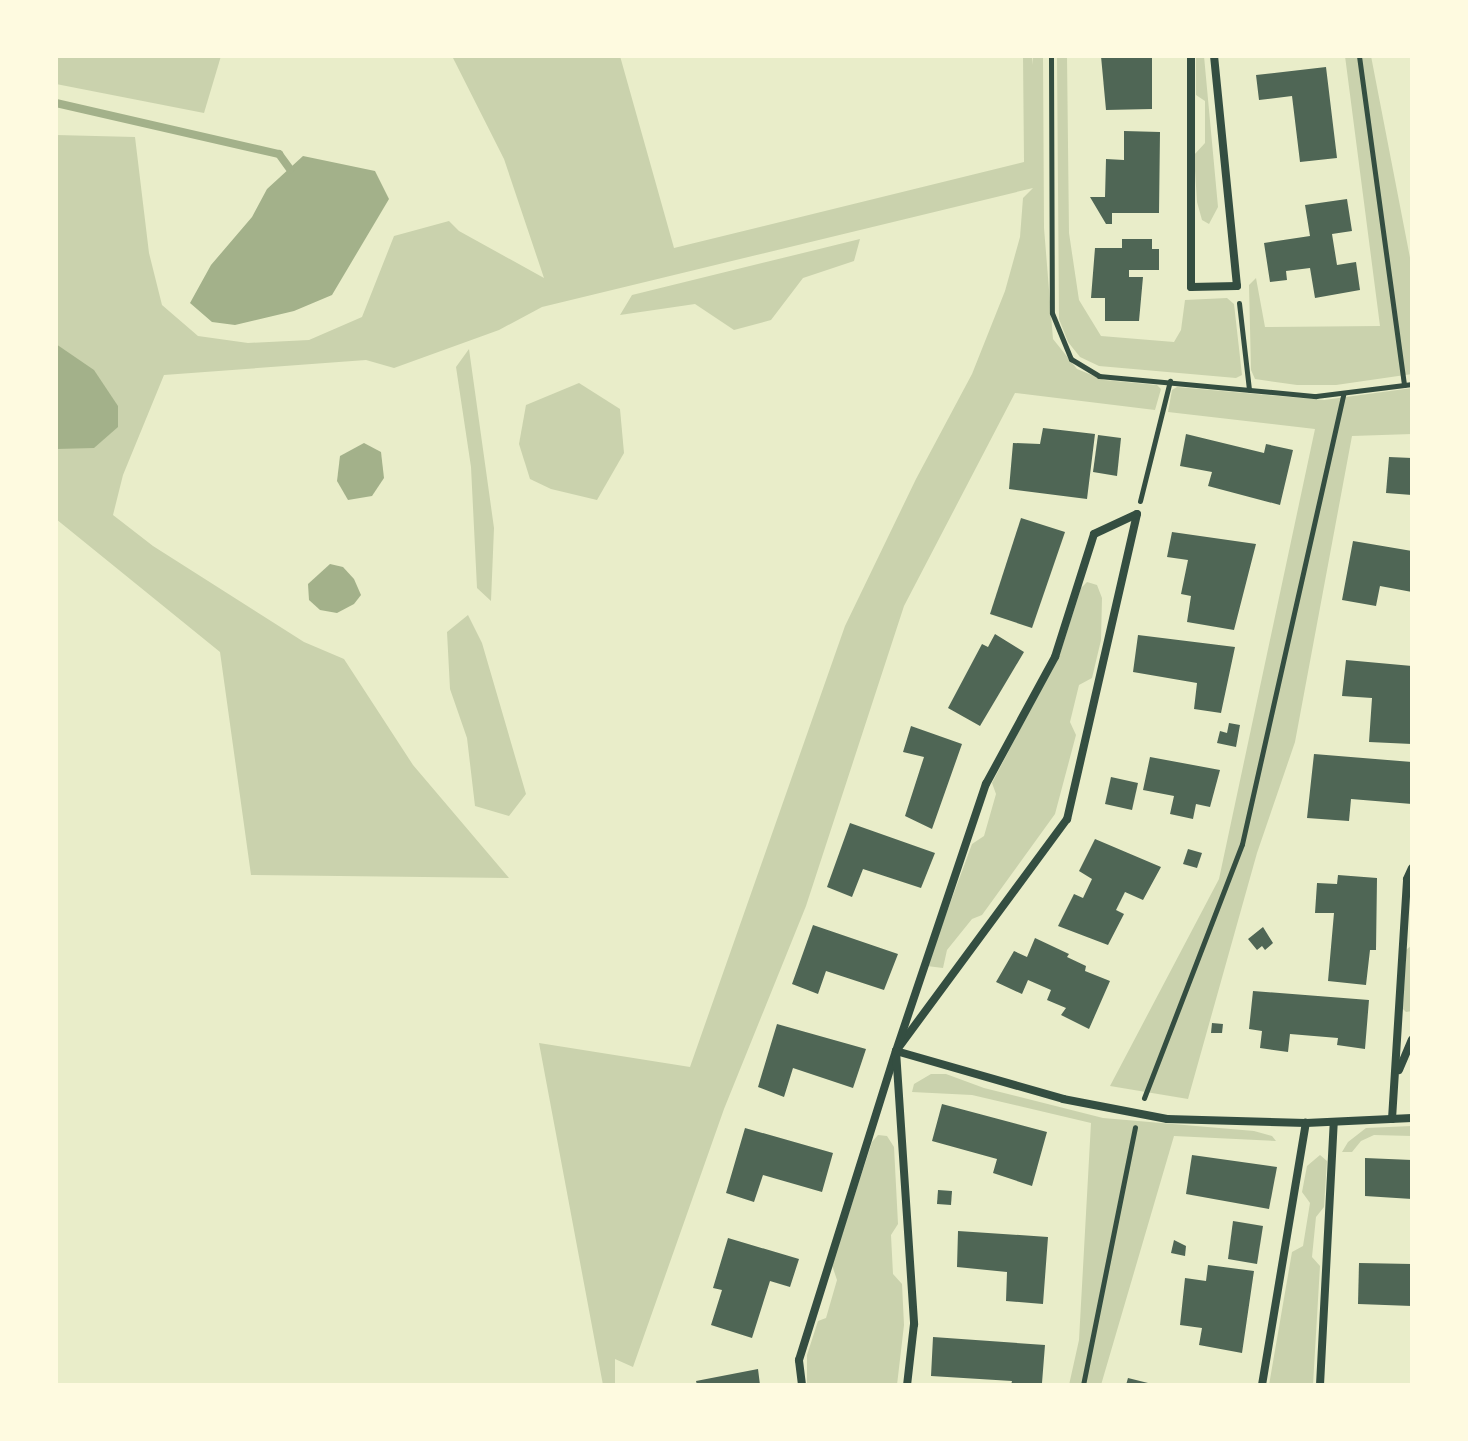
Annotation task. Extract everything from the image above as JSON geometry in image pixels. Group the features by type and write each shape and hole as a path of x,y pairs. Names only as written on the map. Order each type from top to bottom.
{"street":[{"path":"1191,56 1191,287 1237,286 1214,56"},
{"path":"907,1385 914,1324 896,1051 1067,819 1137,514"},
{"path":"802,1385 799,1360 896,1051 986,784 1055,657 1094,534 1137,514"},
{"path":"1392,1119 1407,879 1412,868"},
{"path":"1395,1078 1412,1040"},
{"path":"896,1051 1063,1099 1167,1119 1306,1123 1412,1118"},
{"path":"1320,1385 1334,1122"},
{"path":"1262,1385 1306,1123"}],"path":[{"path":"1051,56 1052,313 1071,359 1099,376 1316,396 1412,384"},
{"path":"1359,56 1404,385"},
{"path":"1237,286 1249,389"},
{"path":"1137,514 1170,381"},
{"path":"1083,1385 1138,1114 1242,844 1344,393"}],"shaded area":[{"path":"56,56 221,56 204,113 56,84"},
{"path":"452,56 620,56 674,248 1024,162 1023,56 1032,56 1033,65 1033,56 1043,56 1044,228 1053,339 1077,369 1104,380 1157,385 1161,389 1155,410 1015,393 904,606 806,906 724,1109 633,1367 615,1359 615,1385 603,1385 539,1043 690,1067 845,626 916,479 972,374 1005,291 1020,237 1023,198 1033,188 542,307 499,330 394,368 366,360 164,375 123,475 113,515 153,546 304,642 344,659 413,765 509,878 251,875 220,652 56,519 56,135 135,137 149,253 162,305 198,336 248,343 309,340 362,317 394,236 449,221 459,231 544,278 504,159"},
{"path":"1057,56 1067,56 1069,233 1079,300 1101,336 1174,342 1181,330 1185,300 1227,298 1234,304 1242,375 1236,378 1099,366 1080,357 1068,342 1059,319"},
{"path":"1196,56 1204,56 1218,207 1209,224 1202,220 1197,202 1194,155 1205,143 1205,101 1196,95"},
{"path":"1345,56 1371,56 1412,268 1412,374 1336,385 1297,385 1255,379 1251,370 1249,285 1256,278 1265,327 1380,326"},
{"path":"303,156 375,171 389,199 332,295 294,311 235,325 212,322 190,303 211,265 252,217 267,189"},
{"path":"860,239 854,261 803,278 771,320 734,330 695,304 620,315 632,295"},
{"path":"56,344 94,370 118,406 118,427 94,448 56,449"},
{"path":"469,349 494,528 491,601 477,588 471,467 456,367"},
{"path":"579,383 620,409 624,453 597,500 551,489 530,479 519,444 526,405"},
{"path":"1177,387 1324,400 1412,388 1412,434 1352,436 1295,742 1257,853 1188,1099 1110,1086 1219,879 1315,429 1168,412 1172,390"},
{"path":"364,443 381,452 384,478 372,496 348,500 337,481 340,456"},
{"path":"330,564 343,567 354,579 361,595 354,604 337,613 320,610 309,600 308,584"},
{"path":"1087,582 1097,585 1102,598 1101,640 1092,678 1079,685 1070,722 1076,735 1055,814 982,915 972,919 947,950 943,968 927,966 972,844 984,836 996,794 992,783 1061,651 1081,588"},
{"path":"468,615 482,643 526,794 509,816 475,806 467,738 450,689 447,632"},
{"path":"1412,945 1412,1011 1406,1012 1403,1009 1406,950"},
{"path":"931,1074 946,1074 984,1088 1103,1118 1254,1131 1272,1136 1276,1141 1174,1136 1101,1385 1069,1385 1079,1340 1091,1123 972,1095 912,1092 914,1084"},
{"path":"1412,1126 1412,1136 1374,1135 1361,1141 1352,1152 1342,1152 1348,1142 1366,1128"},
{"path":"878,1135 887,1136 894,1147 898,1224 891,1235 893,1274 902,1284 904,1325 897,1385 807,1385 807,1355 818,1321 826,1318 837,1280 832,1265 872,1142"},
{"path":"1320,1155 1327,1161 1324,1207 1316,1217 1312,1257 1320,1266 1313,1385 1269,1385 1292,1252 1303,1246 1310,1203 1302,1192 1307,1166"}],"building":[{"path":"1101,56 1152,56 1152,109 1106,110"},
{"path":"1326,67 1337,158 1300,162 1292,96 1259,100 1256,75"},
{"path":"1124,131 1160,132 1159,213 1112,213 1112,224 1106,224 1090,197 1105,197 1106,159 1124,160"},
{"path":"1347,199 1352,231 1332,234 1337,265 1356,262 1360,290 1315,298 1310,268 1286,271 1287,280 1270,282 1264,243 1310,236 1305,205"},
{"path":"1122,239 1152,239 1152,249 1159,249 1159,270 1129,270 1129,277 1143,277 1139,321 1105,321 1105,298 1091,298 1095,248 1122,248"},
{"path":"1043,428 1095,434 1087,499 1009,489 1013,443 1040,444"},
{"path":"1186,434 1264,453 1266,444 1293,450 1280,505 1208,486 1212,472 1180,466"},
{"path":"1098,435 1121,438 1117,476 1093,472"},
{"path":"1389,457 1412,458 1412,495 1386,493"},
{"path":"1021,518 1065,532 1032,628 990,614"},
{"path":"1172,532 1256,544 1234,630 1187,622 1191,596 1181,594 1188,560 1167,557"},
{"path":"1353,541 1412,551 1412,592 1380,586 1376,606 1342,600"},
{"path":"995,634 1024,652 980,726 948,708 982,644 988,647"},
{"path":"1138,635 1235,647 1221,713 1194,709 1197,683 1133,672"},
{"path":"1346,660 1412,666 1412,744 1369,742 1372,698 1342,696"},
{"path":"1229,723 1240,725 1236,747 1217,743 1220,731 1227,733"},
{"path":"911,726 962,744 932,829 905,816 924,757 903,752"},
{"path":"1314,754 1412,762 1412,804 1351,799 1349,821 1307,818"},
{"path":"1150,757 1220,770 1210,807 1196,804 1193,819 1170,814 1174,796 1143,790"},
{"path":"1111,777 1138,783 1132,810 1105,804"},
{"path":"850,823 935,853 921,888 863,869 852,897 827,887"},
{"path":"1095,839 1161,867 1143,900 1125,892 1116,910 1124,914 1108,945 1058,926 1074,894 1083,898 1092,879 1079,871"},
{"path":"1188,849 1202,853 1197,868 1183,864"},
{"path":"1338,875 1377,878 1376,950 1370,950 1366,985 1328,981 1334,913 1315,913 1317,883 1337,884"},
{"path":"813,925 898,954 884,990 826,971 818,994 792,984"},
{"path":"1263,927 1273,943 1265,950 1262,946 1257,950 1248,939"},
{"path":"1035,938 1069,954 1067,957 1086,966 1085,971 1110,981 1089,1029 1061,1015 1066,1008 1047,1000 1051,990 1028,980 1022,994 996,982 1014,951 1027,957"},
{"path":"1253,991 1369,1000 1365,1049 1337,1045 1338,1038 1290,1034 1288,1052 1260,1048 1262,1031 1249,1029"},
{"path":"1212,1023 1223,1024 1222,1033 1211,1033"},
{"path":"777,1024 866,1049 853,1088 793,1068 784,1097 758,1087"},
{"path":"942,1104 1047,1132 1032,1186 993,1173 997,1159 932,1141"},
{"path":"745,1128 833,1153 822,1192 763,1175 754,1202 726,1193"},
{"path":"1192,1155 1277,1167 1269,1209 1186,1194"},
{"path":"1365,1158 1412,1160 1412,1199 1365,1196"},
{"path":"938,1190 952,1191 951,1205 937,1204"},
{"path":"1233,1221 1263,1226 1257,1264 1228,1259"},
{"path":"958,1231 1048,1237 1043,1304 1006,1301 1007,1272 957,1267"},
{"path":"728,1238 799,1259 790,1287 770,1281 752,1338 711,1325 722,1290 713,1288"},
{"path":"1174,1240 1186,1246 1185,1256 1171,1253"},
{"path":"1359,1263 1412,1264 1412,1306 1358,1304"},
{"path":"1208,1265 1254,1271 1242,1353 1199,1345 1202,1328 1180,1325 1185,1278 1206,1281"},
{"path":"933,1337 1045,1345 1042,1383 1011,1385 1012,1381 931,1376"},
{"path":"758,1369 760,1385 697,1385 696,1381"},
{"path":"1128,1378 1152,1384 1152,1385 1126,1385"}],"waterway":[{"path":"56,103 279,154 290,169"}]}
